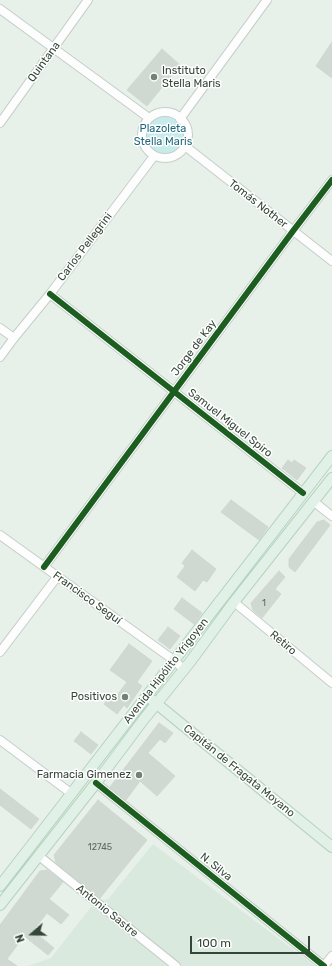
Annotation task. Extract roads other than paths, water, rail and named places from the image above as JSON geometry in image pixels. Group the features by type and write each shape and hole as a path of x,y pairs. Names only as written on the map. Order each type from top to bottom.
{"main road":[{"name":"Avenida Hipólito Yrigoyen","path":"0,886 332,456"},
{"name":"Avenida Hipólito Yrigoyen","path":"0,905 184,670 234,602 332,478"},
{"name":"Capitán de Fragata Moyano","path":"147,696 332,847"}],"street":[{"name":"Quintana","path":"0,123 88,0"},
{"path":"180,119 267,0"},
{"path":"0,9 149,118"},
{"path":"168,113 180,119 185,125 187,132 185,146 181,152 175,156 161,158 154,156 149,152 142,141 143,129 149,118 155,114 168,113"},
{"name":"Tomás Nother","path":"185,146 332,261"},
{"name":"Carlos Pellegrini","path":"0,357 50,294 154,156"},
{"name":"Jorge de Kay","path":"44,567 332,180"},
{"name":"Samuel Miguel Spiro","path":"50,294 303,493"},
{"path":"0,328 14,338"},
{"path":"314,501 332,516"},
{"name":"Francisco Seguí","path":"0,535 175,661"},
{"path":"0,652 57,577"},
{"name":"Retiro","path":"234,602 332,683"},
{"path":"175,661 184,670"},
{"path":"0,740 72,794"},
{"name":"N. Silva","path":"96,783 324,966"},
{"name":"Antonio Sastre","path":"39,856 176,966"},
{"path":"324,966 332,956"}],"place":[{"name":"Instituto Stella Maris","path":"154,77"},
{"name":"Positivos","path":"125,697"},
{"name":"Farmacia Gimenez","path":"139,775"}],"park label":[{"name":"Plazoleta Stella Maris","path":"163,135"}]}
